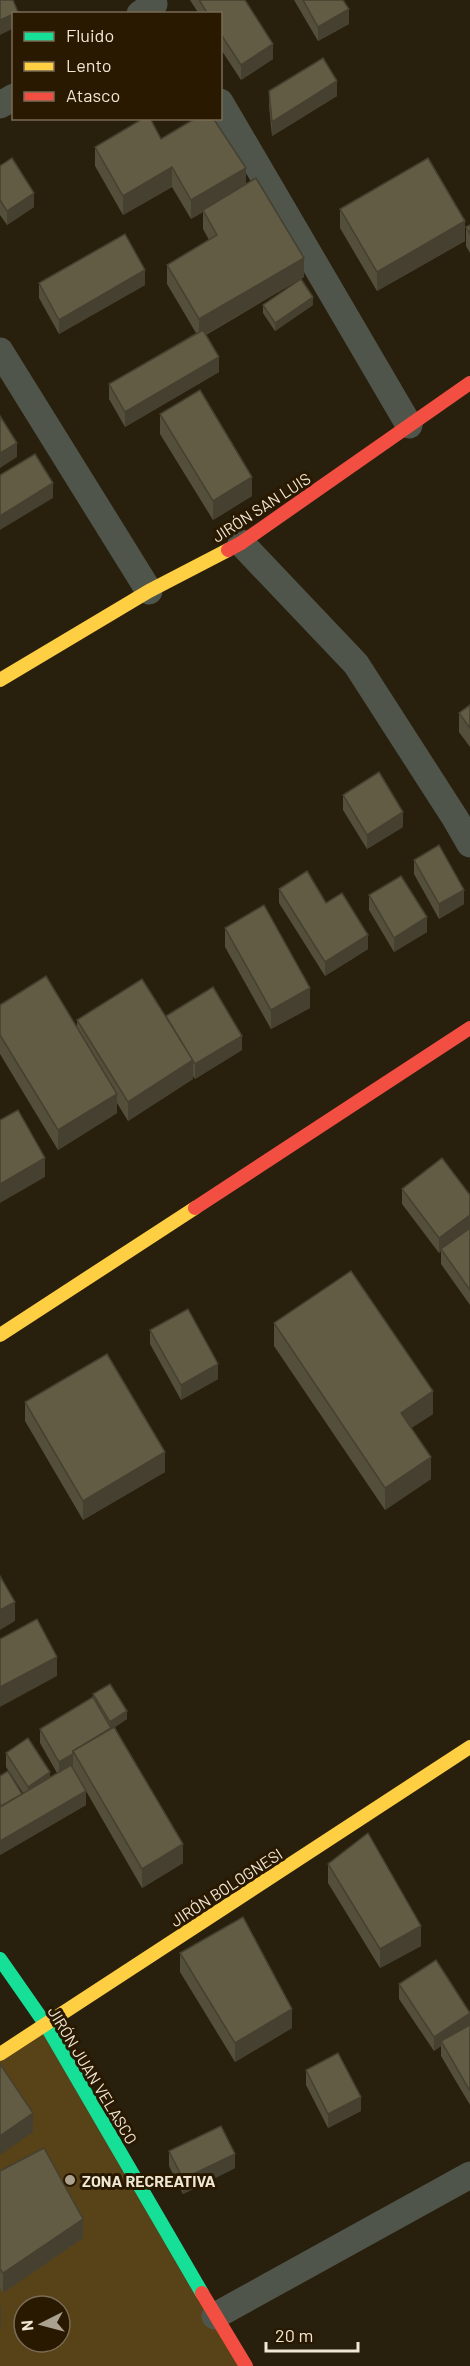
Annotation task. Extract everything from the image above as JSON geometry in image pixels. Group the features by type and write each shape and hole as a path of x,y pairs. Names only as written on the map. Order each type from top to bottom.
{"main road":[{"name":"JIRÓN SAN LUIS","path":"0,680 149,591 241,543 470,383"},
{"path":"2,1330 470,1028"},
{"name":"JIRÓN BOLOGNESI","path":"0,2054 470,1747"},
{"name":"JIRÓN JUAN VELASCO","path":"0,1959 46,2025 214,2316 246,2366"}],"street":[{"path":"222,105 410,425"},
{"path":"0,351 149,591"},
{"path":"241,543 356,664 470,844"},
{"path":"214,2316 470,2175"}],"shaded area":[{"name":"ZONA RECREATIVA","path":"46,2025 253,2366 0,2366 0,2054"}],"building":[{"path":"0,0 13,0 18,12 12,12 12,15 0,20"},
{"path":"199,0 245,0 273,44 241,65 222,36 222,12 207,12"},
{"path":"303,0 343,0 349,9 318,27"},
{"path":"323,58 337,81 272,122 269,91"},
{"path":"141,120 151,120 161,139 193,120 214,120 246,168 191,200 172,167 123,196 95,147"},
{"path":"12,158 34,193 7,211 0,200 0,166"},
{"path":"428,158 465,221 377,272 340,209"},
{"path":"256,178 304,258 199,319 167,265 217,235 203,210"},
{"path":"125,234 145,270 59,320 39,283"},
{"path":"301,279 313,297 275,323 263,305"},
{"path":"203,330 219,357 125,412 109,384"},
{"path":"200,390 252,477 213,501 160,414"},
{"path":"0,416 17,443 0,453"},
{"path":"35,454 53,483 0,516 0,475"},
{"path":"470,705 470,728 459,713"},
{"path":"379,772 403,812 367,835 343,795"},
{"path":"439,845 464,890 439,904 414,860"},
{"path":"307,871 326,903 342,893 368,935 325,962 279,889"},
{"path":"401,876 427,917 394,938 369,895"},
{"path":"264,905 310,988 271,1010 225,928"},
{"path":"46,976 117,1094 58,1130 0,1035 0,1005"},
{"path":"142,979 193,1060 128,1102 77,1020"},
{"path":"213,987 242,1036 195,1064 166,1016"},
{"path":"18,1110 45,1158 0,1184 0,1120"},
{"path":"442,1158 470,1195 470,1215 439,1238 402,1189"},
{"path":"470,1228 470,1290 441,1249"},
{"path":"351,1271 433,1391 401,1413 431,1457 385,1488 274,1323"},
{"path":"188,1309 218,1364 181,1385 150,1330"},
{"path":"107,1354 165,1452 83,1501 25,1402"},
{"path":"0,1576 15,1602 0,1610"},
{"path":"37,1619 57,1657 0,1687 0,1639"},
{"path":"110,1684 127,1711 110,1722 93,1694"},
{"path":"93,1697 111,1728 59,1762 40,1729"},
{"path":"114,1727 183,1844 142,1869 73,1751"},
{"path":"28,1738 50,1772 28,1787 6,1753"},
{"path":"71,1765 86,1791 0,1841 0,1807"},
{"path":"8,1771 22,1794 1,1806 0,1776"},
{"path":"368,1833 421,1926 380,1949 328,1864"},
{"path":"243,1917 292,2009 235,2043 180,1953"},
{"path":"436,1960 470,2013 434,2037 399,1984"},
{"path":"470,2025 470,2091 441,2041"},
{"path":"338,2053 361,2097 328,2114 306,2070"},
{"path":"0,2064 33,2113 0,2136"},
{"path":"221,2126 235,2154 183,2179 169,2151"},
{"path":"44,2148 83,2219 3,2273 0,2269 0,2171"}],"traffic: fast":[{"path":"0,1959 46,2025 202,2293"}],"traffic: slow":[{"path":"0,680 149,591 228,550"},
{"path":"0,1335 195,1208"},
{"path":"0,2054 470,1747"}],"traffic: jam":[{"path":"228,550 470,383"},
{"path":"195,1208 470,1028"},
{"path":"202,2293 246,2366"}],"place":[{"name":"ZONA RECREATIVA","path":"70,2180"}]}
